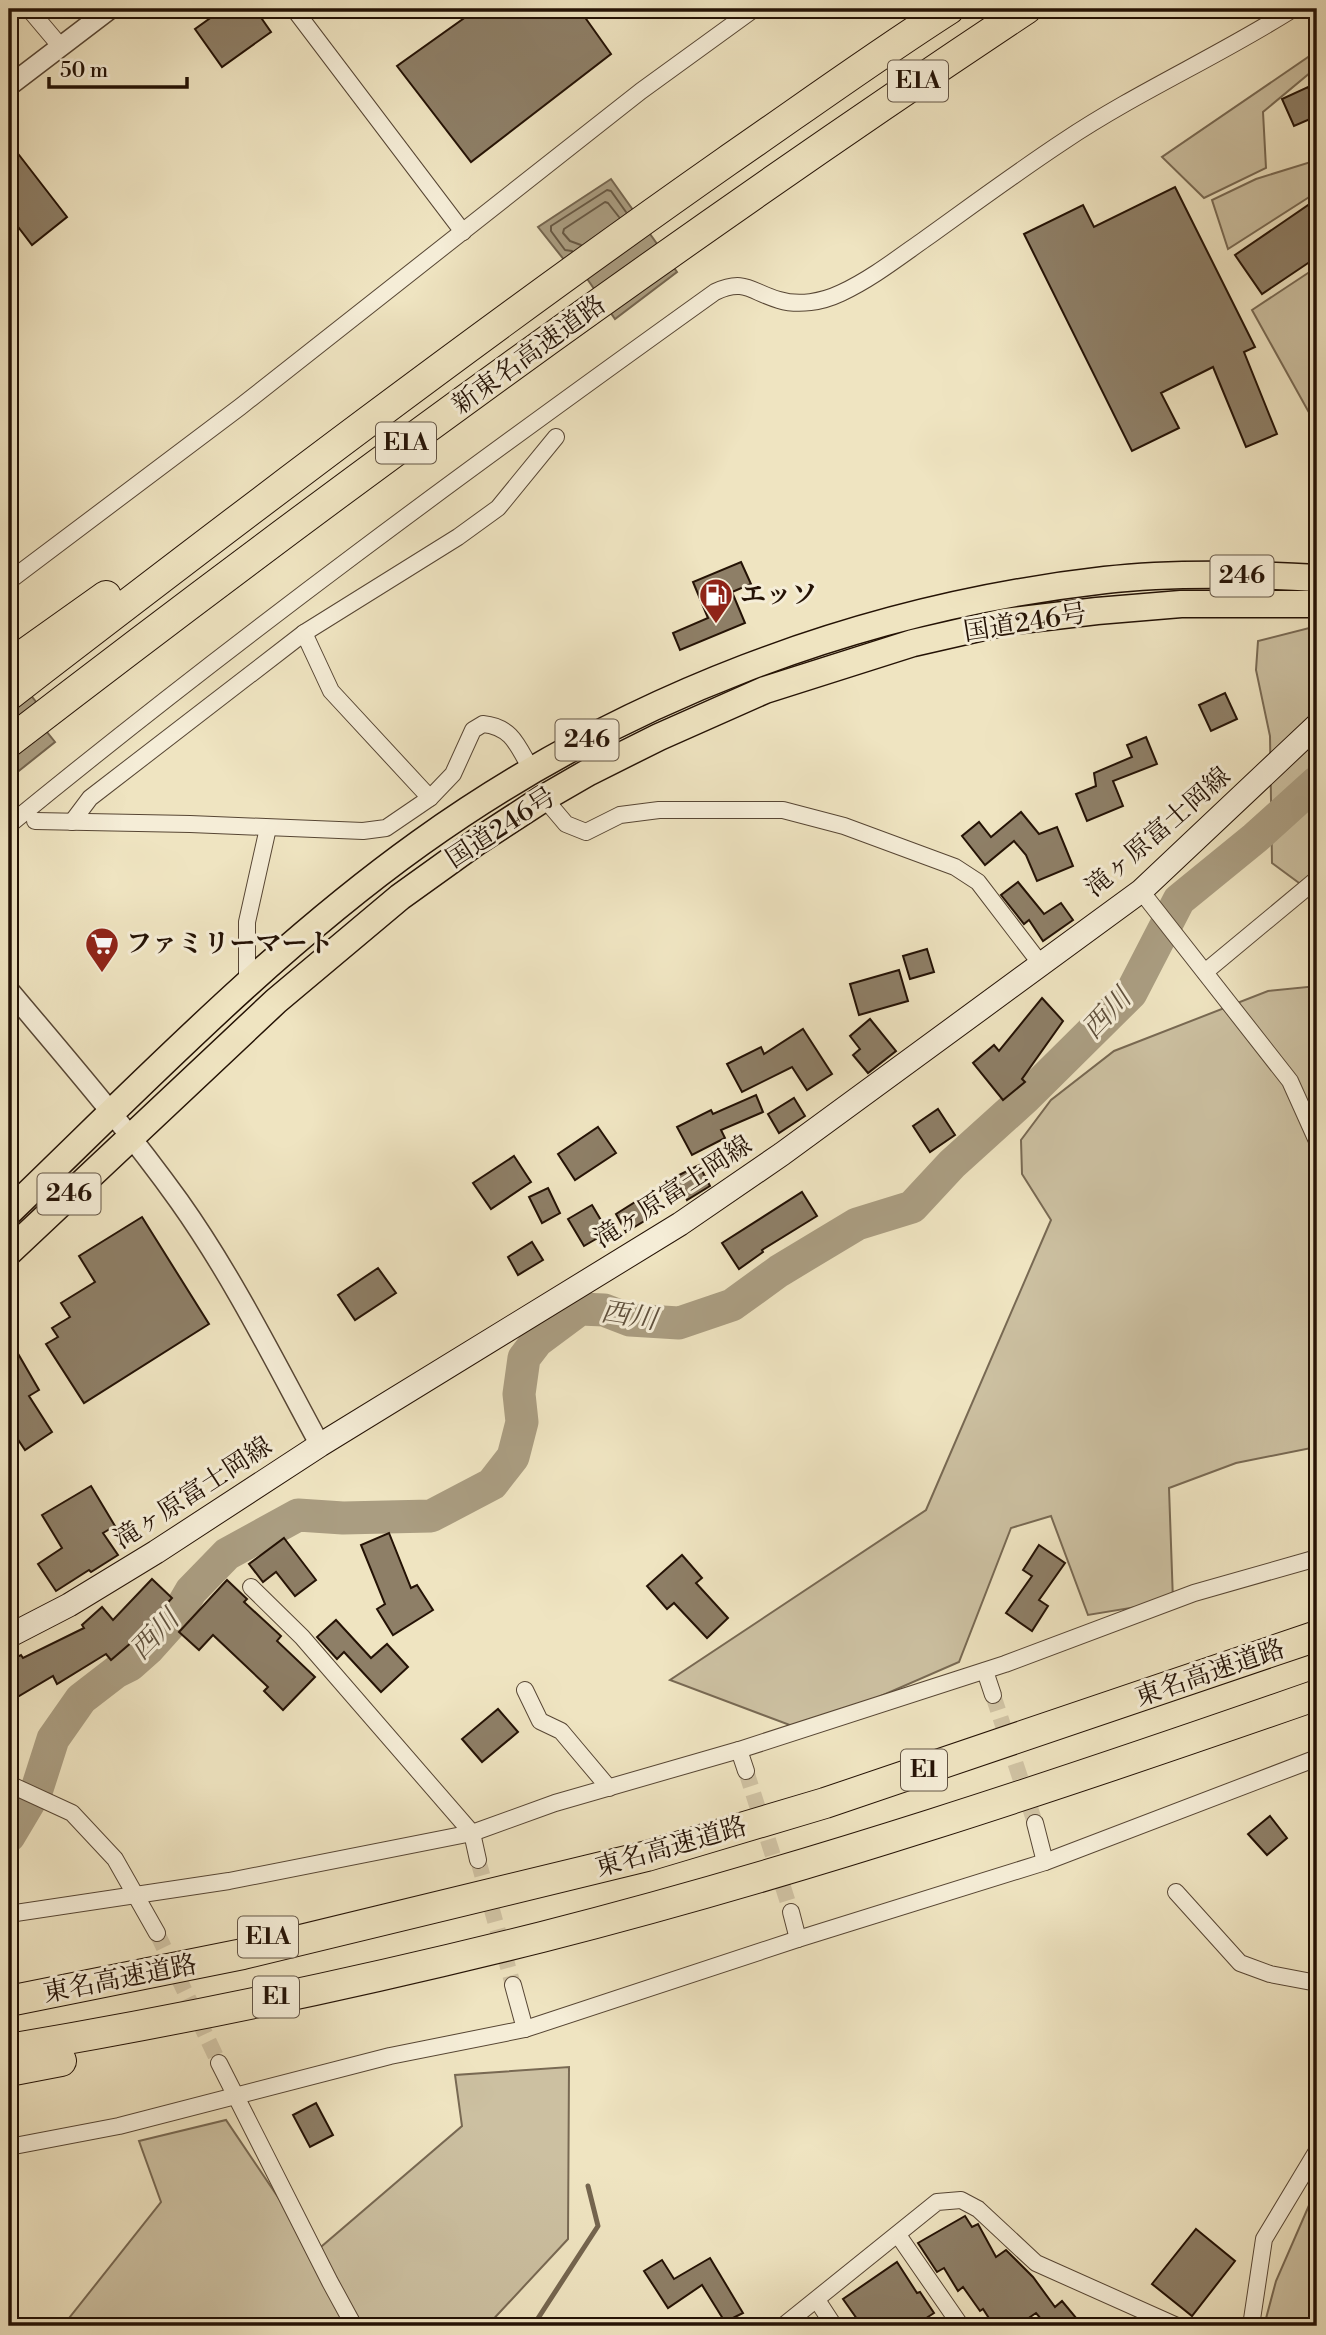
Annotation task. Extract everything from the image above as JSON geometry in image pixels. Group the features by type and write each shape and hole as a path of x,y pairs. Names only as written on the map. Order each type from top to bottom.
{"highway":[{"name":"新東名高速道路","path":"9,695 496,326 786,120 949,9"},
{"name":"新東名高速道路","path":"9,742 382,460 811,156 1026,9"},
{"path":"9,665 496,326"},
{"name":"国道246号","path":"9,1212 247,985 419,843 532,771 624,719 745,667 850,631 1013,594 1108,580 1197,576 1317,578"},
{"name":"国道246号","path":"9,1252 276,1001 400,897 544,798 659,737 765,690 913,643 1005,622 1181,604 1317,604"},
{"name":"東名高速道路","path":"9,2001 243,1954 647,1856 825,1803 1317,1636"},
{"name":"東名高速道路","path":"9,2049 139,2028 542,1937 842,1852 1317,1695"},
{"name":"E1A","path":"9,1981 242,1943 526,1887"},
{"path":"9,2071 138,2047 247,2022 542,1937"}],"main road":[{"name":"滝ヶ原富士岡線","path":"9,1636 80,1599 320,1445 680,1224 782,1154 1141,891 1317,725"}],"street":[{"path":"29,9 61,47"},
{"path":"9,86 110,9"},
{"path":"294,9 463,232"},
{"path":"9,581 240,407 641,91 754,9"},
{"path":"9,825 151,709 304,591 715,292 737,285 748,286 775,299 796,303 812,302 840,294 888,265 1089,124 1209,59 1293,9"},
{"path":"72,822 90,798 304,633 458,537 498,508 556,437"},
{"path":"304,633 331,691 430,798"},
{"path":"35,821 363,831 386,828 430,798 453,774 473,730 483,723 496,725 509,732 532,771"},
{"path":"544,798 566,824 586,832 620,815 659,810 783,810 844,826 955,867 978,881 1040,963"},
{"path":"247,985 247,922 268,828"},
{"path":"1200,968 1317,880"},
{"path":"1141,891 1290,1081 1317,1141"},
{"path":"9,990 113,1113 180,1202 228,1276 320,1445"},
{"path":"9,1914 229,1881 472,1833 555,1803 739,1751 985,1671 1194,1593 1317,1558"},
{"path":"251,1587 302,1637 472,1833 478,1860"},
{"path":"985,1671 993,1695"},
{"path":"526,1690 540,1721 561,1731 609,1788"},
{"path":"739,1751 746,1771"},
{"path":"9,2147 119,2126 390,2056 525,2029 797,1939 1045,1862 1317,1758"},
{"path":"14,1786 72,1813 115,1859 157,1933"},
{"path":"1035,1823 1045,1862"},
{"path":"1176,1892 1240,1964 1270,1974 1317,1983"},
{"path":"791,1912 797,1939"},
{"path":"513,1986 525,2029"},
{"path":"219,2063 355,2326"},
{"path":"1251,2326 1264,2239 1317,2151"},
{"path":"783,2326 936,2202 961,2200 978,2209 1036,2263 1177,2326"},
{"path":"898,2235 961,2326"},
{"path":"817,2300 834,2326"}],"shaded area":[{"path":"1317,51 1317,67 1263,112 1266,168 1204,198 1162,157"},
{"path":"1317,160 1317,192 1228,249 1212,200 1256,179"},
{"path":"1317,267 1317,427 1252,310"},
{"path":"1317,626 1317,891 1314,894 1272,863 1270,736 1256,670 1258,641"},
{"path":"1317,986 1317,1450 1311,1448 1236,1463 1169,1488 1173,1601 1088,1615 1051,1516 1011,1528 959,1662 803,1730 670,1680 926,1510 1051,1220 1022,1174 1021,1140 1051,1100 1114,1051 1268,991"},
{"path":"569,2067 568,2239 487,2326 70,2326 66,2322 161,2202 139,2141 226,2120 315,2252 462,2126 455,2075"},
{"path":"1317,2187 1317,2326 1264,2326 1276,2281"}],"water":[{"path":"611,179 677,272 615,319 572,257 565,261 538,227"},
{"path":"9,667 50,720 43,727 55,742 10,778"}],"building":[{"path":"223,9 255,9 271,32 222,67 195,29"},
{"path":"477,9 579,9 611,54 471,162 397,66"},
{"path":"1308,87 1317,108 1317,116 1294,126 1282,99"},
{"path":"9,142 67,217 32,245 9,215"},
{"path":"1175,187 1255,347 1244,352 1277,434 1246,447 1213,367 1161,393 1179,428 1132,451 1024,234 1083,205 1094,227"},
{"path":"1317,199 1317,257 1262,294 1235,255"},
{"path":"741,562 751,584 732,592 745,623 680,650 673,633 708,618 693,582"},
{"path":"1225,693 1237,719 1211,731 1199,705"},
{"path":"1146,737 1157,764 1113,781 1123,806 1087,821 1076,794 1096,786 1094,773 1132,757 1127,745"},
{"path":"1021,812 1039,834 1057,827 1073,866 1037,881 1026,855 1014,841 985,865 962,836 979,822 991,837"},
{"path":"1018,882 1044,914 1061,903 1073,920 1043,941 1029,920 1024,924 1001,895"},
{"path":"927,949 934,972 910,979 903,956"},
{"path":"899,970 908,1001 859,1015 850,984"},
{"path":"1042,998 1063,1021 1022,1079 1025,1082 1003,1100 973,1063 994,1045 999,1051"},
{"path":"870,1019 896,1051 868,1073 853,1055 860,1049 850,1036"},
{"path":"803,1029 832,1074 807,1090 792,1067 742,1092 727,1064 761,1047 764,1054"},
{"path":"756,1095 763,1112 721,1130 725,1138 692,1155 677,1127 711,1110 713,1114"},
{"path":"794,1098 805,1116 779,1133 768,1114"},
{"path":"938,1109 955,1135 930,1152 913,1126"},
{"path":"598,1127 616,1153 575,1180 558,1154"},
{"path":"514,1156 531,1182 491,1209 473,1183"},
{"path":"699,1165 710,1186 687,1200 675,1177"},
{"path":"548,1188 560,1213 542,1223 529,1197"},
{"path":"802,1192 817,1216 762,1250 763,1252 739,1269 722,1243"},
{"path":"640,1199 651,1217 626,1232 616,1214"},
{"path":"592,1205 608,1232 584,1246 568,1219"},
{"path":"142,1217 209,1324 84,1403 46,1344 58,1337 52,1328 70,1317 61,1303 95,1282 79,1256"},
{"path":"532,1242 543,1260 518,1275 508,1257"},
{"path":"378,1268 396,1293 355,1320 338,1295"},
{"path":"9,1338 39,1390 29,1396 52,1432 25,1450 9,1426"},
{"path":"91,1486 115,1526 103,1533 118,1555 56,1591 38,1564 62,1548 42,1515"},
{"path":"389,1533 411,1588 417,1585 433,1610 393,1635 377,1609 385,1604 361,1545"},
{"path":"284,1538 316,1580 295,1596 276,1572 263,1582 249,1564"},
{"path":"1039,1545 1065,1563 1039,1600 1048,1606 1032,1631 1006,1613 1032,1576 1023,1570"},
{"path":"682,1555 702,1578 696,1583 728,1618 707,1638 674,1603 667,1609 647,1586"},
{"path":"152,1579 172,1598 132,1642 111,1660 106,1654 57,1684 53,1676 9,1702 9,1661 21,1655 23,1658 84,1628 82,1625 102,1607 113,1620"},
{"path":"227,1580 247,1599 244,1602 281,1636 277,1641 315,1677 283,1710 264,1691 268,1687 213,1635 199,1650 179,1632"},
{"path":"336,1620 371,1658 387,1644 408,1667 381,1692 344,1652 337,1659 317,1637"},
{"path":"498,1709 518,1732 482,1762 462,1739"},
{"path":"1270,1816 1287,1838 1267,1855 1248,1834"},
{"path":"316,2103 333,2135 310,2147 293,2115"},
{"path":"965,2216 972,2227 978,2224 996,2257 1006,2250 1033,2277 1055,2307 1062,2301 1077,2319 1067,2326 1047,2326 1036,2313 1017,2326 994,2326 963,2287 958,2291 944,2268 937,2272 918,2243"},
{"path":"1196,2229 1235,2261 1192,2316 1152,2284"},
{"path":"710,2258 743,2313 725,2322 702,2285 668,2308 644,2271 662,2260 674,2279"},
{"path":"897,2262 934,2313 914,2326 862,2326 843,2299"}],"waterway":[{"name":"西川","path":"9,1836 37,1789 53,1739 81,1699 148,1649 174,1620 191,1591 227,1554 298,1515 343,1518 431,1516 492,1484 513,1457 522,1422 519,1394 524,1358 537,1341 580,1309 604,1310 630,1320 679,1323 732,1305 779,1271 857,1224 912,1207 952,1164 1025,1098 1131,993 1179,900 1255,838 1317,782"},
{"path":"533,2326 598,2226 588,2186"}],"tunnel":[{"path":"993,1695 1035,1823"},
{"path":"746,1771 791,1912"},
{"path":"478,1860 513,1985"},
{"path":"157,1933 219,2063"}],"place":[{"name":"エッソ","path":"716,625"},
{"name":"ファミリーマート","path":"102,974"}]}
